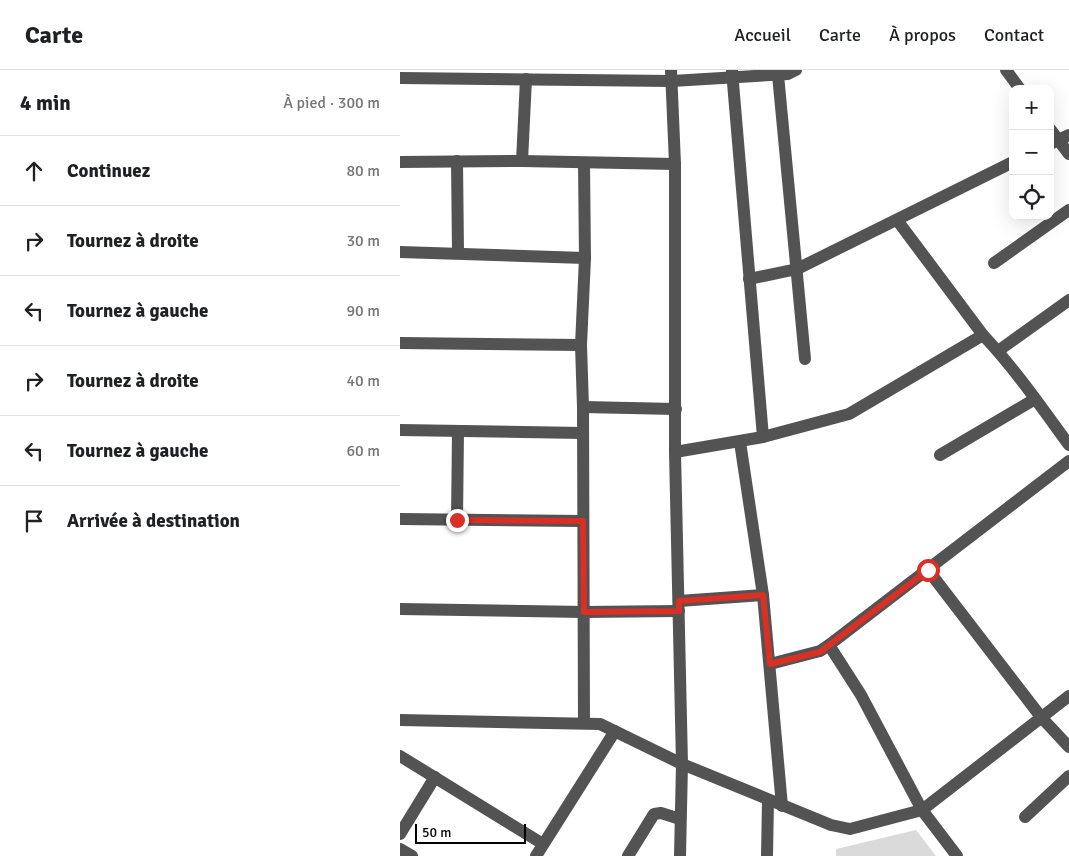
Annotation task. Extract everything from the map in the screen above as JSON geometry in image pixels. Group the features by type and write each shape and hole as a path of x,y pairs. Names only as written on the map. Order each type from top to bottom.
{"street":[{"path":"400,78 526,80 578,75 788,74 796,70"},
{"path":"1006,70 1017,85"},
{"path":"732,74 763,437"},
{"path":"778,74 805,359"},
{"path":"672,76 675,164 675,452 682,764 680,856"},
{"path":"522,161 526,80"},
{"path":"1059,139 1069,154"},
{"path":"457,161 458,252"},
{"path":"400,162 522,161 675,164"},
{"path":"584,163 585,258 581,345 583,407 584,723"},
{"path":"749,279 797,269 1009,164"},
{"path":"994,264 1069,210"},
{"path":"897,220 983,336 998,351 1069,445"},
{"path":"400,252 458,252 585,258"},
{"path":"998,351 1069,300"},
{"path":"675,452 763,437 849,414 983,336"},
{"path":"400,343 581,345"},
{"path":"940,455 1035,399"},
{"path":"583,407 676,409"},
{"path":"400,430 583,433"},
{"path":"457,520 458,430"},
{"path":"740,442 763,595 782,806"},
{"path":"770,664 820,652 830,646 1069,461"},
{"path":"400,520 583,521"},
{"path":"928,570 1041,717 1069,747"},
{"path":"400,610 584,612 679,606 763,595"},
{"path":"830,646 861,695 922,810 957,856"},
{"path":"400,720 600,724 682,764 782,806 831,826 850,828 922,810 1069,696"},
{"path":"536,856 615,730"},
{"path":"400,756 544,844"},
{"path":"1025,817 1069,776"},
{"path":"402,827 435,777"},
{"path":"767,856 768,800"},
{"path":"628,856 654,814 661,812 680,819"}],"shaded area":[{"path":"916,830 936,856 836,856 836,849"}],"route":[{"path":"457,520 583,521 584,612 679,611 679,601 763,595 770,664 820,652 928,570"}]}
